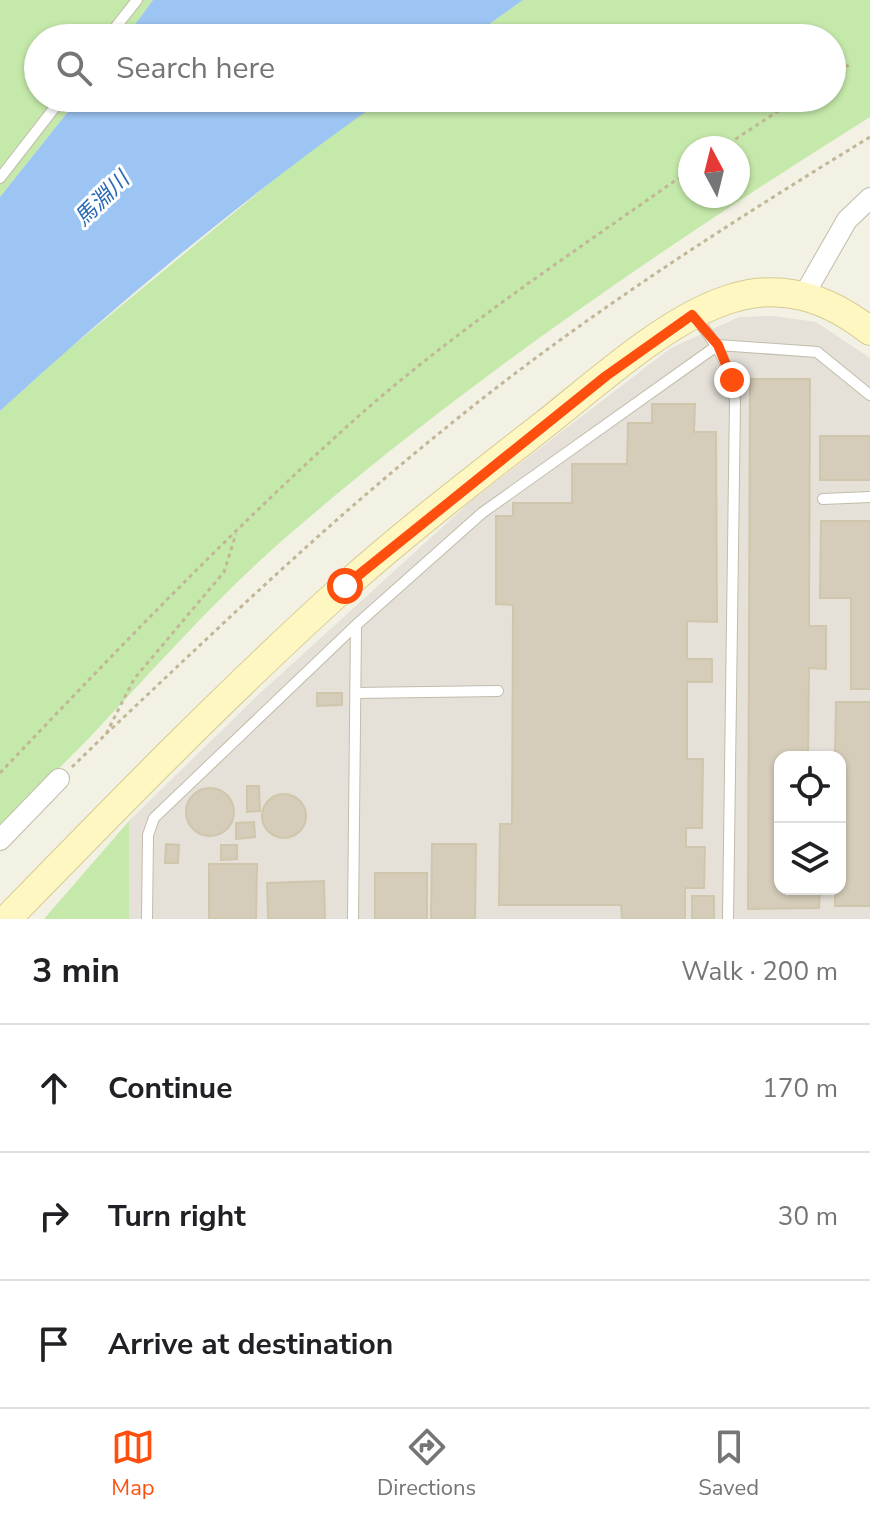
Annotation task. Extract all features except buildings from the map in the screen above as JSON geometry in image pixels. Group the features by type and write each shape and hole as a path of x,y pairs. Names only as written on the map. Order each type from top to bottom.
{"street":[{"path":"804,295 847,220 870,198"},
{"path":"7,919 211,711 345,586 508,453 692,315 731,299 772,290 804,295 845,311 870,331"},
{"path":"0,840 59,779"}],"lane":[{"path":"118,24 137,0"},
{"path":"0,178 51,112"},
{"path":"692,315 718,345 732,380 735,401 728,919"},
{"path":"147,919 148,835 154,818 356,625 482,513 718,345 817,352 870,395"},
{"path":"823,499 870,497"},
{"path":"353,919 356,625"},
{"path":"355,693 498,691"}],"path":[{"path":"846,67 850,64"},
{"path":"740,136 777,112"},
{"path":"59,779 295,554 444,429 583,324 777,194 870,137"},
{"path":"0,773 237,531 343,429 447,346 678,179"},
{"path":"106,734 134,679 224,572 237,531"}],"shaded area":[{"path":"773,316 816,322 870,358 870,919 129,919 129,821 257,696 471,501 671,348 739,317"}],"green space":[{"path":"0,0 153,0 135,24 24,24 24,112 68,112 0,197"},
{"path":"523,0 870,0 870,117 750,194 750,136 678,136 678,208 729,208 497,369 285,538 234,585 0,827 0,411 58,358 305,154 365,112 846,112 846,24 490,24"},
{"path":"129,821 129,919 44,919"}],"water":[{"path":"153,0 523,0 490,24 135,24"},
{"name":"馬淵川","path":"68,112 366,112 187,248 0,411 0,197"}],"route":[{"path":"345,586 606,376 692,315 718,345 732,380"}]}
